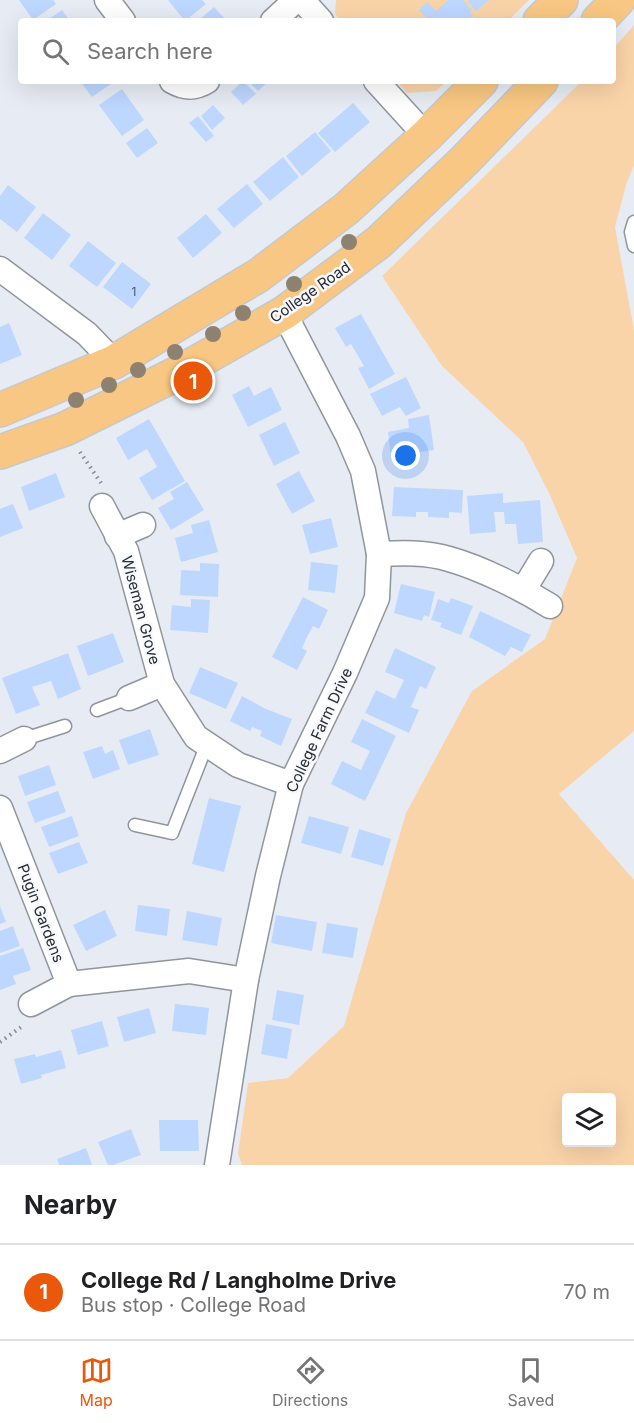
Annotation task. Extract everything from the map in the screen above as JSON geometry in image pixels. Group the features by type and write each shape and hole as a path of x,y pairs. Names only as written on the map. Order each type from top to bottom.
{"main road":[{"path":"543,18 561,0"},
{"path":"601,18 618,0"},
{"path":"0,410 114,362 259,275 346,209 426,136 478,84"},
{"name":"College Road","path":"0,453 65,429 178,373 284,314 379,242 465,160 538,84"},
{"path":"42,394 65,429"}],"street":[{"path":"107,0 121,18"},
{"path":"276,18 296,0"},
{"path":"302,0 318,18"},
{"path":"178,84 183,87 192,87 200,84"},
{"path":"379,84 426,136"},
{"path":"0,269 87,334 114,362"},
{"name":"College Farm Drive","path":"217,1165 246,980 268,876 291,784 345,673 377,598 379,554 363,471 348,436 284,314"},
{"name":"Wiseman Grove","path":"102,506 126,551 162,684 196,737 237,765 291,784"},
{"path":"117,536 143,525"},
{"path":"379,554 409,553 448,558 524,589 550,606"},
{"path":"524,589 541,561"},
{"name":"Wiseman Grove","path":"129,698 162,684"},
{"path":"0,751 23,740"},
{"name":"Pugin Gardens","path":"0,808 69,984"},
{"path":"31,1004 69,984 189,971 246,980"}],"lane":[{"path":"634,222 631,232 634,246"},
{"path":"97,710 129,698"},
{"path":"23,740 65,726"},
{"path":"135,825 172,833 207,744"}],"path":[{"path":"65,429 110,497 102,506"}],"shaded area":[{"path":"336,0 529,0 511,18 338,18 335,14"},
{"path":"634,25 634,165 615,227 634,330 634,731 559,794 634,880 634,1165 242,1165 238,1154 248,1083 288,1078 344,1026 406,813 472,691 545,639 577,558 549,493 523,442 442,366 382,276 579,84 616,84 616,46"},
{"path":"400,84 444,84 436,91 407,93"}],"building":[{"path":"19,0 53,0 56,4 36,18 32,18"},
{"path":"168,0 202,0 206,4 189,18 183,18"},
{"path":"448,0 463,0 472,10 470,12 473,16 470,18 426,18 419,10 427,2 436,11"},
{"path":"467,0 489,0 476,11"},
{"path":"214,7 224,18 201,18"},
{"path":"62,10 68,18 50,18"},
{"path":"82,84 111,84 92,97"},
{"path":"240,84 246,84 256,94 243,105 231,92"},
{"path":"251,84 266,84 258,91"},
{"path":"122,89 144,120 122,136 99,105"},
{"path":"353,103 370,122 335,152 318,133"},
{"path":"213,105 225,118 212,130 201,116"},
{"path":"198,116 214,136 206,142 189,123"},
{"path":"147,128 158,143 137,158 126,143"},
{"path":"315,132 331,151 302,176 286,156"},
{"path":"283,157 299,177 270,201 253,182"},
{"path":"247,184 263,204 234,228 217,209"},
{"path":"8,185 36,207 17,232 0,219 0,196"},
{"path":"43,213 71,235 52,260 24,238"},
{"path":"206,214 222,233 193,258 177,238"},
{"path":"88,241 116,263 97,287 69,266"},
{"path":"122,262 151,284 132,309 103,287"},
{"path":"361,314 395,374 369,389 358,368 364,366 351,344 346,347 335,328"},
{"path":"9,323 22,355 0,364 0,327"},
{"path":"406,377 421,408 406,416 400,407 382,416 370,394"},
{"path":"249,386 254,396 271,387 282,410 248,427 232,395"},
{"path":"429,415 434,450 391,456 388,432 409,428 408,419"},
{"path":"149,419 185,481 152,500 139,478 157,467 147,449 128,460 116,438"},
{"path":"285,422 300,453 274,466 259,435"},
{"path":"299,471 315,501 292,514 276,484"},
{"path":"56,473 65,497 29,511 21,487"},
{"path":"187,482 204,510 171,530 158,508 174,499 170,492"},
{"path":"394,487 463,490 462,513 449,512 449,518 428,517 428,512 416,512 416,517 392,516"},
{"path":"503,493 503,503 540,500 543,542 518,544 516,524 505,524 504,512 494,512 496,532 470,534 467,496"},
{"path":"13,504 23,528 0,537 0,509"},
{"path":"331,518 338,547 310,554 302,525"},
{"path":"209,520 218,552 181,562 175,538 193,533 191,525"},
{"path":"311,562 338,565 335,593 308,590"},
{"path":"200,563 219,564 218,597 180,595 181,570 200,571"},
{"path":"401,584 435,592 429,617 424,615 422,621 394,613"},
{"path":"303,597 328,610 319,629 313,626 307,637 302,648 307,651 297,670 272,657"},
{"path":"451,598 473,606 461,635 440,627 442,623 431,620 438,599 449,603"},
{"path":"191,599 210,600 208,633 170,630 172,605 191,607"},
{"path":"480,611 531,635 522,652 511,647 505,656 469,637"},
{"path":"113,633 124,662 88,676 77,646"},
{"path":"395,648 436,667 426,689 420,686 411,707 419,710 409,733 365,713 376,690 395,699 404,680 385,672"},
{"path":"68,653 81,689 58,699 51,681 32,687 40,705 16,714 2,678"},
{"path":"200,667 238,683 226,709 189,693"},
{"path":"242,696 292,719 281,746 260,736 262,731 252,727 250,731 230,721"},
{"path":"362,719 396,736 365,801 331,784 342,761 361,770 370,751 351,742"},
{"path":"150,729 159,755 128,765 119,740"},
{"path":"102,746 105,754 113,750 120,769 93,779 83,752"},
{"path":"49,765 56,785 25,796 18,776"},
{"path":"58,791 66,812 35,823 27,802"},
{"path":"209,798 241,806 224,872 192,864"},
{"path":"72,816 79,836 49,847 41,827"},
{"path":"309,816 349,827 341,854 301,843"},
{"path":"359,829 391,839 383,866 351,857"},
{"path":"79,842 88,863 58,874 49,853"},
{"path":"138,905 170,909 167,936 135,931"},
{"path":"0,906 6,922 0,924"},
{"path":"105,910 117,936 86,951 73,925"},
{"path":"187,911 222,918 217,946 182,940"},
{"path":"276,915 317,922 312,951 271,943"},
{"path":"327,923 358,928 353,958 322,953"},
{"path":"13,926 20,946 0,953 0,931"},
{"path":"23,948 31,970 13,976 16,984 0,990 0,956"},
{"path":"277,990 304,995 299,1025 272,1020"},
{"path":"175,1004 209,1008 206,1035 172,1031"},
{"path":"149,1008 156,1033 124,1042 117,1017"},
{"path":"102,1021 109,1046 78,1055 71,1030"},
{"path":"266,1024 292,1029 287,1059 261,1054"},
{"path":"61,1050 66,1068 21,1084 14,1059 35,1054 36,1057"},
{"path":"159,1120 198,1120 199,1151 160,1151"},
{"path":"131,1129 141,1155 108,1165 98,1142"},
{"path":"86,1148 92,1165 59,1165 57,1159"}],"place":[{"name":"College Rd / Langholme Drive","path":"193,381"}]}
